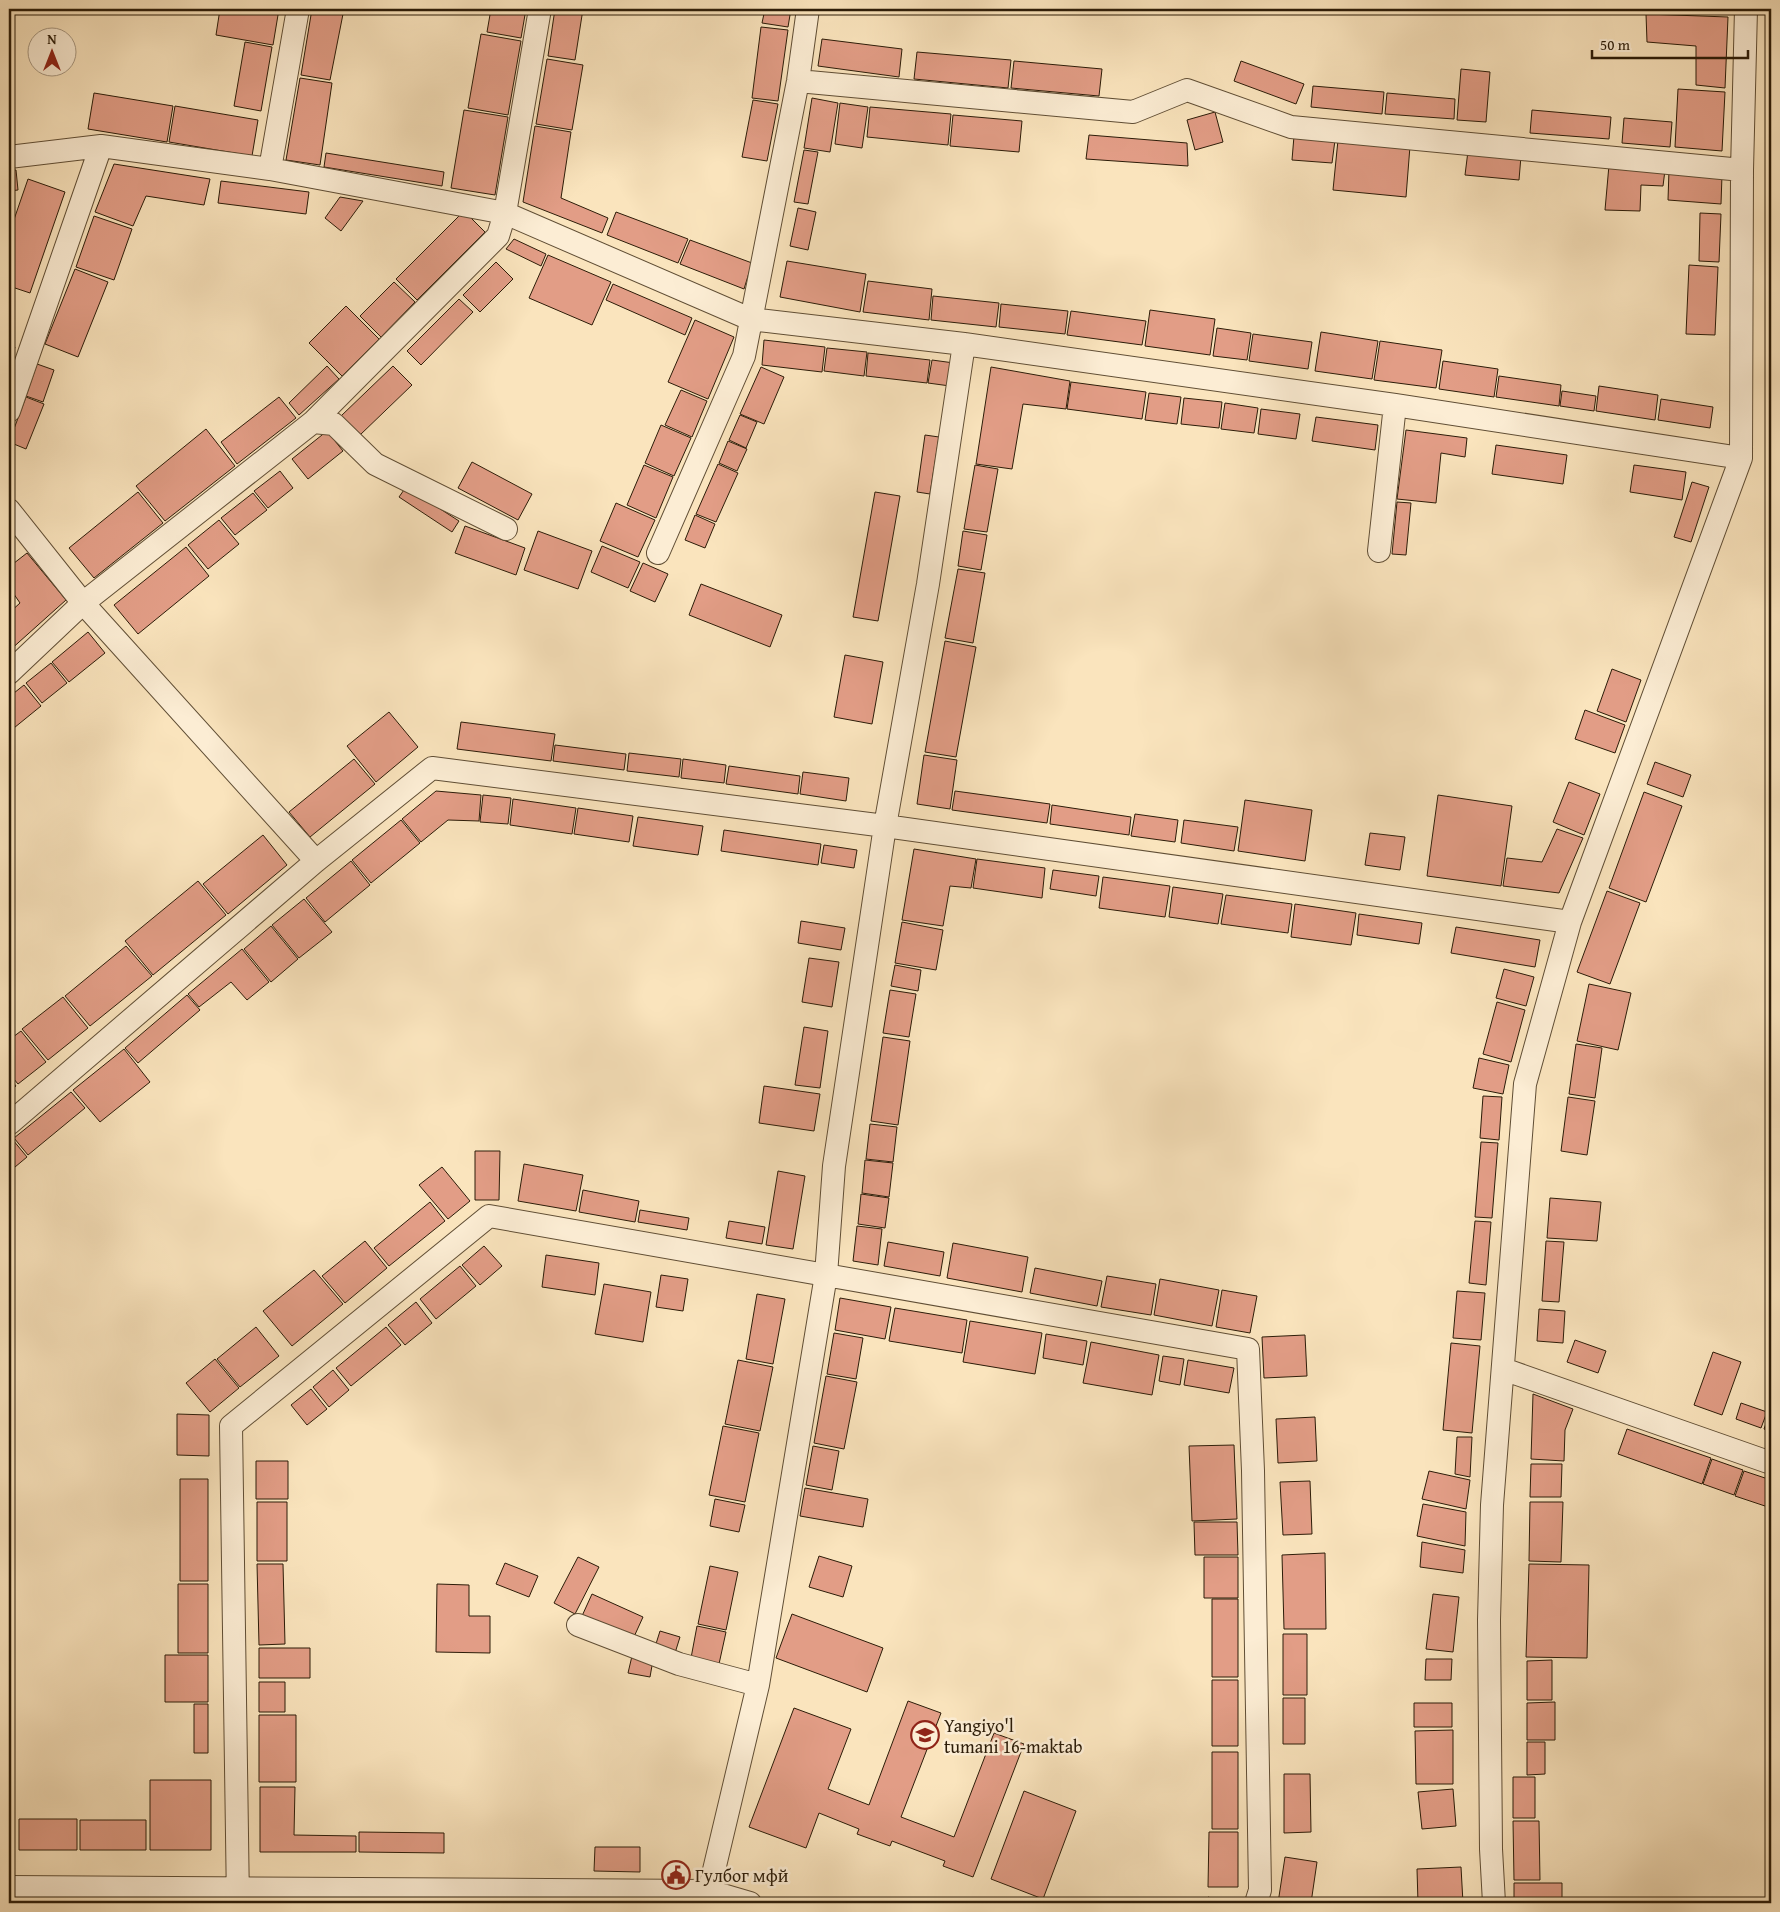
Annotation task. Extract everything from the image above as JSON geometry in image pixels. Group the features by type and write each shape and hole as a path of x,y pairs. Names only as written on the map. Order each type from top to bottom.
{"street":[{"path":"270,169 298,9"},
{"path":"9,673 83,602 313,422 498,236 505,213 540,9"},
{"path":"658,553 744,356 798,81 808,9"},
{"path":"1494,1903 1491,1849 1489,1620 1492,1505 1525,1084 1570,922 1741,458 1742,170 1746,9"},
{"path":"798,81 1133,112 1187,90 1291,127 1742,170"},
{"path":"9,411 101,146"},
{"path":"9,157 101,146 270,169 505,213 750,319 964,344 1395,404 1741,458"},
{"path":"709,1891 758,1685 826,1275 834,1166 885,826 928,584 964,344"},
{"path":"1379,551 1395,404"},
{"path":"313,422 334,424 375,464 506,529"},
{"path":"9,510 83,602 316,861"},
{"path":"9,1124 316,861 432,768 885,826 1570,922"},
{"path":"238,1896 231,1426 488,1216 1248,1349 1254,1471 1260,1870 1260,1890 1256,1903"},
{"path":"1503,1369 1771,1463"},
{"path":"578,1625 679,1664 758,1685"},
{"path":"9,1887 238,1896 709,1891 750,1903"}],"building":[{"path":"220,9 279,9 273,45 216,35"},
{"path":"312,9 343,14 330,80 301,75"},
{"path":"491,9 526,9 521,38 487,32"},
{"path":"555,9 583,9 575,60 548,56"},
{"path":"765,9 791,9 788,27 762,23"},
{"path":"1646,14 1728,17 1725,88 1696,85 1696,46 1647,42"},
{"path":"761,27 788,30 778,101 752,98"},
{"path":"481,34 521,41 508,115 468,108"},
{"path":"822,39 902,49 899,77 818,66"},
{"path":"245,42 272,47 261,111 234,106"},
{"path":"917,52 1011,60 1008,88 914,79"},
{"path":"547,59 583,65 572,130 536,124"},
{"path":"1014,61 1102,69 1099,96 1011,88"},
{"path":"1241,61 1304,84 1296,104 1234,81"},
{"path":"1461,69 1490,72 1486,122 1457,120"},
{"path":"300,78 332,83 320,165 286,160"},
{"path":"1313,86 1384,92 1382,114 1311,107"},
{"path":"1678,89 1725,92 1722,151 1675,147"},
{"path":"94,93 173,106 167,142 88,129"},
{"path":"1387,93 1455,99 1454,119 1385,114"},
{"path":"812,98 838,103 830,152 804,148"},
{"path":"753,100 778,104 767,161 742,157"},
{"path":"840,103 868,107 862,148 835,144"},
{"path":"175,106 258,120 252,156 169,142"},
{"path":"870,107 951,114 948,145 867,137"},
{"path":"464,110 508,117 495,195 451,188"},
{"path":"1532,110 1611,117 1609,139 1530,133"},
{"path":"1215,112 1223,142 1195,150 1187,120"},
{"path":"953,115 1022,121 1019,152 950,146"},
{"path":"1624,118 1672,122 1670,147 1622,143"},
{"path":"535,126 571,132 561,198 608,218 602,233 523,202"},
{"path":"1089,135 1187,143 1188,166 1086,159"},
{"path":"1294,136 1335,140 1332,163 1292,160"},
{"path":"1338,140 1410,146 1406,197 1333,190"},
{"path":"804,150 818,152 808,204 794,202"},
{"path":"1468,151 1521,156 1519,180 1465,175"},
{"path":"326,153 444,172 442,186 324,167"},
{"path":"114,164 210,179 204,205 146,196 133,226 95,212"},
{"path":"1609,165 1665,170 1663,186 1641,185 1640,211 1605,210"},
{"path":"16,170 18,190 9,191 9,171"},
{"path":"1669,170 1722,175 1721,204 1668,200"},
{"path":"28,179 65,192 30,293 9,286 9,234"},
{"path":"221,181 309,192 306,214 218,203"},
{"path":"340,197 363,201 341,231 325,218"},
{"path":"798,208 816,212 808,250 790,246"},
{"path":"464,211 485,232 417,300 396,279"},
{"path":"616,212 688,239 678,263 607,235"},
{"path":"1700,213 1721,214 1719,262 1699,261"},
{"path":"94,216 132,229 114,280 76,267"},
{"path":"514,239 546,254 541,266 506,249"},
{"path":"690,240 752,263 744,289 680,264"},
{"path":"548,255 611,282 592,325 529,298"},
{"path":"787,261 866,274 860,312 780,297"},
{"path":"496,262 513,279 480,312 463,295"},
{"path":"1689,265 1718,267 1715,335 1686,334"},
{"path":"75,269 108,282 78,357 45,344"},
{"path":"868,281 932,289 929,320 863,312"},
{"path":"394,282 415,302 381,337 360,316"},
{"path":"613,284 692,318 685,335 606,300"},
{"path":"933,296 999,303 996,327 931,320"},
{"path":"459,299 473,312 421,365 407,351"},
{"path":"1001,304 1068,311 1065,334 999,327"},
{"path":"346,306 379,339 342,376 309,343"},
{"path":"1150,310 1215,319 1210,355 1145,346"},
{"path":"1071,311 1146,321 1142,345 1067,335"},
{"path":"695,320 734,337 708,399 668,382"},
{"path":"1217,328 1251,333 1247,360 1213,356"},
{"path":"1321,332 1378,341 1372,379 1315,371"},
{"path":"1253,334 1312,342 1308,369 1249,361"},
{"path":"764,340 825,347 822,372 762,365"},
{"path":"1380,341 1442,350 1436,388 1374,380"},
{"path":"9,347 15,347 9,368"},
{"path":"827,348 867,352 864,376 824,371"},
{"path":"868,353 930,360 927,383 866,376"},
{"path":"932,360 954,363 950,386 928,383"},
{"path":"1443,361 1498,369 1494,397 1439,389"},
{"path":"37,364 54,370 43,402 26,396"},
{"path":"327,366 339,379 299,415 289,403"},
{"path":"393,366 412,385 360,435 341,416"},
{"path":"761,367 784,377 764,424 740,414"},
{"path":"991,367 1070,381 1066,409 1023,404 1012,469 976,464"},
{"path":"1499,376 1561,385 1559,406 1496,397"},
{"path":"1071,382 1146,392 1142,419 1067,409"},
{"path":"1599,386 1658,395 1655,420 1596,411"},
{"path":"681,390 707,401 692,437 665,425"},
{"path":"1562,391 1596,396 1594,411 1560,406"},
{"path":"1149,393 1181,397 1177,424 1145,420"},
{"path":"26,397 44,404 26,449 9,442"},
{"path":"279,397 296,418 237,464 221,442"},
{"path":"1184,398 1222,402 1219,428 1181,424"},
{"path":"1661,399 1713,407 1710,428 1658,420"},
{"path":"1225,403 1258,408 1254,433 1221,429"},
{"path":"1261,409 1300,414 1296,439 1258,434"},
{"path":"740,415 757,422 746,448 729,440"},
{"path":"1316,417 1378,425 1375,450 1312,441"},
{"path":"661,425 691,438 674,476 645,463"},
{"path":"206,429 235,466 165,521 136,486"},
{"path":"1406,430 1467,438 1465,457 1441,453 1436,503 1397,499"},
{"path":"327,431 343,451 308,479 292,459"},
{"path":"925,435 939,437 930,494 917,492"},
{"path":"728,441 747,449 737,471 719,463"},
{"path":"1496,445 1567,455 1563,484 1492,474"},
{"path":"472,462 532,494 518,520 458,488"},
{"path":"718,464 738,473 716,522 696,514"},
{"path":"644,465 673,477 656,518 627,505"},
{"path":"975,465 998,469 987,532 964,529"},
{"path":"1634,465 1686,472 1682,500 1630,492"},
{"path":"280,471 293,488 268,508 254,491"},
{"path":"1692,482 1709,487 1691,542 1674,537"},
{"path":"406,487 459,521 452,532 399,497"},
{"path":"138,492 163,523 94,578 69,548"},
{"path":"875,492 900,496 878,621 853,617"},
{"path":"253,493 267,510 235,535 221,518"},
{"path":"1397,502 1411,503 1406,555 1392,554"},
{"path":"616,503 655,520 638,557 600,541"},
{"path":"695,515 715,524 705,548 685,540"},
{"path":"219,520 239,544 208,569 188,545"},
{"path":"465,526 525,548 516,575 455,553"},
{"path":"538,531 592,551 578,589 524,570"},
{"path":"963,531 987,535 981,570 958,566"},
{"path":"602,546 640,562 628,588 591,572"},
{"path":"186,547 209,576 138,634 114,605"},
{"path":"27,553 66,600 9,651 9,613 20,603 9,587 9,567"},
{"path":"643,563 668,574 655,602 630,591"},
{"path":"958,569 985,573 973,643 945,638"},
{"path":"701,584 782,615 770,647 689,615"},
{"path":"88,632 105,653 69,682 52,662"},
{"path":"945,641 976,647 956,757 925,752"},
{"path":"845,655 883,662 872,724 834,717"},
{"path":"51,663 67,683 42,703 26,683"},
{"path":"1612,669 1641,680 1626,722 1597,711"},
{"path":"24,685 41,706 9,732 9,697"},
{"path":"1585,710 1625,725 1615,753 1575,739"},
{"path":"389,712 418,747 376,782 347,746"},
{"path":"461,722 555,734 551,761 457,749"},
{"path":"555,745 626,754 624,770 553,761"},
{"path":"629,753 681,759 679,777 627,771"},
{"path":"924,755 957,760 950,809 917,804"},
{"path":"354,759 375,784 310,837 289,812"},
{"path":"683,759 726,765 724,783 681,778"},
{"path":"1655,762 1691,775 1683,797 1647,784"},
{"path":"729,766 800,776 798,794 726,784"},
{"path":"803,772 849,778 846,801 800,794"},
{"path":"1569,782 1600,794 1584,835 1553,822"},
{"path":"436,791 481,795 479,821 448,820 421,842 402,819"},
{"path":"955,791 1050,804 1047,823 952,810"},
{"path":"1644,792 1682,806 1646,902 1609,888"},
{"path":"483,795 511,798 508,824 480,822"},
{"path":"1438,795 1512,806 1501,886 1427,876"},
{"path":"513,799 576,808 572,834 510,825"},
{"path":"1245,800 1312,810 1305,861 1238,851"},
{"path":"1052,805 1131,817 1129,835 1050,824"},
{"path":"578,808 633,816 629,842 574,834"},
{"path":"1135,814 1178,820 1175,842 1131,836"},
{"path":"638,817 703,826 698,855 633,846"},
{"path":"401,820 420,843 371,883 352,860"},
{"path":"1184,820 1238,827 1234,851 1181,843"},
{"path":"1557,829 1583,838 1559,893 1503,886 1507,858 1542,862"},
{"path":"724,830 821,844 818,865 721,851"},
{"path":"1370,833 1405,837 1400,870 1365,865"},
{"path":"263,835 287,865 228,914 203,884"},
{"path":"824,845 857,850 854,868 821,863"},
{"path":"914,849 976,859 971,888 950,886 943,926 902,920"},
{"path":"977,859 1045,868 1042,898 973,888"},
{"path":"351,861 370,885 325,922 306,898"},
{"path":"1053,870 1099,876 1096,896 1050,889"},
{"path":"1103,877 1170,886 1165,917 1099,908"},
{"path":"198,881 226,915 153,975 125,941"},
{"path":"1173,887 1223,894 1218,924 1169,917"},
{"path":"1607,891 1640,903 1610,984 1577,972"},
{"path":"1226,895 1292,904 1288,933 1221,924"},
{"path":"304,899 332,932 299,958 272,925"},
{"path":"1295,904 1356,913 1351,945 1291,937"},
{"path":"1359,914 1422,923 1419,944 1357,935"},
{"path":"801,921 845,928 841,950 798,943"},
{"path":"902,922 943,930 936,970 895,963"},
{"path":"271,926 298,959 271,982 244,949"},
{"path":"1456,927 1540,940 1535,967 1451,953"},
{"path":"126,946 152,976 90,1026 65,996"},
{"path":"242,949 269,982 247,1000 231,982 199,1007 188,994"},
{"path":"809,958 839,962 832,1007 802,1002"},
{"path":"895,965 921,970 918,991 891,986"},
{"path":"1504,969 1534,977 1526,1006 1496,998"},
{"path":"1589,984 1631,993 1618,1050 1577,1041"},
{"path":"890,990 916,994 909,1037 883,1033"},
{"path":"187,995 200,1010 138,1063 125,1048"},
{"path":"63,997 88,1028 48,1060 22,1029"},
{"path":"1497,1002 1525,1010 1511,1062 1483,1054"},
{"path":"804,1027 828,1031 820,1088 795,1085"},
{"path":"21,1031 46,1062 18,1084 9,1073 9,1040"},
{"path":"883,1037 910,1041 898,1125 871,1121"},
{"path":"1576,1044 1602,1048 1595,1098 1569,1094"},
{"path":"124,1049 150,1082 100,1122 73,1090"},
{"path":"1479,1058 1509,1065 1503,1094 1473,1088"},
{"path":"9,1077 16,1086 9,1092"},
{"path":"764,1086 820,1094 814,1131 759,1123"},
{"path":"71,1092 85,1108 28,1155 14,1138"},
{"path":"1483,1096 1502,1097 1499,1140 1480,1138"},
{"path":"1568,1097 1595,1101 1587,1155 1561,1151"},
{"path":"870,1124 897,1127 893,1162 866,1159"},
{"path":"13,1140 27,1157 9,1172 9,1143"},
{"path":"1481,1142 1498,1143 1492,1218 1475,1217"},
{"path":"475,1151 500,1151 499,1200 475,1200"},
{"path":"865,1160 893,1163 889,1197 862,1193"},
{"path":"524,1164 583,1175 576,1211 518,1201"},
{"path":"442,1167 470,1201 448,1219 419,1185"},
{"path":"778,1171 805,1176 793,1249 766,1245"},
{"path":"583,1190 639,1201 635,1222 579,1212"},
{"path":"861,1194 889,1198 885,1228 858,1224"},
{"path":"1550,1198 1601,1202 1597,1241 1547,1238"},
{"path":"430,1202 445,1221 389,1266 374,1248"},
{"path":"640,1210 689,1218 687,1230 638,1222"},
{"path":"729,1221 765,1227 762,1244 726,1238"},
{"path":"1475,1221 1491,1222 1486,1285 1469,1283"},
{"path":"857,1226 882,1229 878,1265 853,1261"},
{"path":"365,1241 387,1268 345,1303 322,1276"},
{"path":"1546,1241 1564,1242 1559,1302 1542,1301"},
{"path":"888,1242 944,1252 940,1276 884,1266"},
{"path":"953,1243 1028,1257 1022,1292 947,1278"},
{"path":"484,1246 502,1266 480,1285 462,1265"},
{"path":"546,1255 599,1263 595,1295 542,1287"},
{"path":"460,1266 476,1286 436,1319 420,1299"},
{"path":"1035,1268 1102,1281 1097,1306 1030,1293"},
{"path":"314,1270 343,1304 292,1346 263,1311"},
{"path":"661,1275 688,1279 683,1311 656,1307"},
{"path":"1107,1276 1156,1284 1151,1315 1101,1307"},
{"path":"1160,1279 1219,1290 1212,1326 1154,1315"},
{"path":"604,1284 651,1292 643,1342 595,1334"},
{"path":"1222,1290 1257,1296 1250,1333 1216,1327"},
{"path":"1457,1291 1485,1293 1481,1340 1453,1338"},
{"path":"757,1294 785,1299 773,1364 746,1359"},
{"path":"840,1298 891,1307 885,1339 835,1330"},
{"path":"416,1302 432,1323 405,1345 388,1325"},
{"path":"895,1308 967,1320 962,1353 889,1341"},
{"path":"1539,1309 1565,1311 1563,1343 1537,1341"},
{"path":"970,1321 1042,1333 1035,1374 963,1362"},
{"path":"256,1327 279,1356 240,1387 217,1359"},
{"path":"386,1327 401,1345 351,1386 336,1368"},
{"path":"834,1333 863,1338 856,1379 827,1374"},
{"path":"1046,1334 1087,1341 1083,1365 1043,1358"},
{"path":"1305,1335 1307,1376 1264,1378 1262,1337"},
{"path":"1575,1340 1606,1351 1598,1373 1567,1362"},
{"path":"1091,1342 1159,1355 1152,1395 1083,1383"},
{"path":"1451,1343 1480,1346 1472,1433 1443,1430"},
{"path":"1713,1352 1741,1362 1722,1415 1694,1405"},
{"path":"1163,1356 1184,1359 1180,1385 1159,1381"},
{"path":"215,1359 239,1388 210,1412 186,1383"},
{"path":"738,1360 773,1367 760,1431 725,1424"},
{"path":"1188,1360 1234,1368 1229,1393 1184,1385"},
{"path":"333,1370 349,1390 329,1407 313,1387"},
{"path":"826,1376 857,1382 844,1449 814,1443"},
{"path":"311,1389 327,1409 307,1425 291,1405"},
{"path":"1533,1394 1573,1409 1565,1430 1564,1461 1531,1459"},
{"path":"1741,1403 1767,1412 1761,1428 1736,1419"},
{"path":"1771,1409 1771,1432 1764,1429"},
{"path":"177,1414 209,1415 209,1456 177,1455"},
{"path":"1315,1417 1317,1461 1278,1463 1276,1419"},
{"path":"723,1426 759,1433 745,1502 709,1495"},
{"path":"1627,1429 1711,1458 1702,1484 1618,1454"},
{"path":"1457,1437 1472,1437 1470,1477 1455,1474"},
{"path":"1234,1445 1237,1519 1192,1521 1189,1446"},
{"path":"813,1446 839,1451 832,1490 806,1485"},
{"path":"1712,1459 1743,1470 1734,1495 1703,1484"},
{"path":"256,1461 288,1461 288,1499 256,1499"},
{"path":"1531,1464 1562,1464 1561,1497 1530,1497"},
{"path":"1429,1471 1470,1480 1466,1509 1422,1499"},
{"path":"1744,1471 1771,1480 1771,1508 1735,1496"},
{"path":"180,1479 208,1479 208,1581 180,1581"},
{"path":"1310,1481 1312,1534 1283,1535 1280,1482"},
{"path":"805,1488 868,1499 863,1527 800,1516"},
{"path":"715,1499 745,1505 739,1532 710,1526"},
{"path":"257,1502 287,1502 287,1561 257,1561"},
{"path":"1530,1502 1563,1502 1561,1562 1529,1561"},
{"path":"1423,1504 1466,1512 1465,1546 1417,1536"},
{"path":"1194,1522 1237,1522 1238,1555 1195,1555"},
{"path":"1422,1542 1465,1550 1463,1573 1420,1567"},
{"path":"1325,1553 1326,1629 1284,1629 1282,1555"},
{"path":"819,1556 852,1566 843,1597 809,1587"},
{"path":"578,1557 599,1567 575,1614 554,1603"},
{"path":"1204,1557 1238,1557 1238,1598 1204,1598"},
{"path":"505,1563 538,1576 529,1597 496,1584"},
{"path":"257,1564 283,1564 285,1644 259,1645"},
{"path":"1529,1564 1589,1565 1587,1658 1526,1657"},
{"path":"710,1566 738,1572 726,1630 698,1624"},
{"path":"178,1584 208,1584 208,1653 178,1653"},
{"path":"437,1584 469,1585 469,1616 490,1616 490,1653 436,1652"},
{"path":"592,1594 643,1617 633,1639 582,1616"},
{"path":"1433,1594 1459,1597 1453,1652 1426,1649"},
{"path":"1212,1599 1238,1599 1238,1677 1212,1677"},
{"path":"792,1614 883,1648 867,1692 776,1658"},
{"path":"697,1626 726,1632 719,1664 691,1658"},
{"path":"660,1631 680,1637 675,1653 655,1647"},
{"path":"1283,1634 1307,1634 1307,1695 1283,1695"},
{"path":"259,1648 310,1648 310,1678 259,1678"},
{"path":"165,1655 208,1655 208,1702 165,1702"},
{"path":"632,1656 653,1660 650,1677 628,1673"},
{"path":"1426,1659 1452,1659 1451,1680 1425,1680"},
{"path":"1552,1660 1552,1700 1527,1700 1527,1661"},
{"path":"1212,1680 1238,1680 1238,1746 1212,1746"},
{"path":"259,1682 285,1682 285,1712 259,1712"},
{"path":"1283,1698 1305,1698 1305,1744 1283,1744"},
{"path":"908,1701 941,1713 901,1817 954,1837 994,1733 1024,1744 973,1877 943,1866 945,1861 892,1841 890,1846 857,1834 859,1829 819,1813 806,1848 749,1827 794,1708 851,1729 828,1789 869,1805"},
{"path":"1555,1702 1555,1740 1527,1740 1527,1703"},
{"path":"1414,1703 1452,1703 1452,1727 1414,1727"},
{"path":"194,1704 208,1704 208,1753 194,1753"},
{"path":"259,1715 296,1715 296,1782 259,1782"},
{"path":"1453,1730 1453,1784 1416,1784 1415,1731"},
{"path":"1527,1742 1545,1742 1545,1774 1527,1775"},
{"path":"1212,1752 1238,1752 1238,1829 1212,1829"},
{"path":"1284,1774 1310,1774 1311,1832 1284,1833"},
{"path":"1513,1777 1535,1777 1535,1818 1513,1818"},
{"path":"150,1780 211,1780 211,1850 150,1850"},
{"path":"260,1787 295,1787 294,1835 356,1836 356,1852 260,1852"},
{"path":"1453,1789 1456,1826 1422,1829 1418,1792"},
{"path":"1024,1791 1076,1811 1043,1899 991,1879"},
{"path":"9,1800 14,1800 14,1850 9,1850"},
{"path":"19,1819 77,1819 77,1850 19,1850"},
{"path":"80,1820 146,1820 146,1850 80,1850"},
{"path":"1513,1821 1539,1821 1540,1880 1514,1880"},
{"path":"359,1832 444,1833 444,1853 359,1852"},
{"path":"1209,1832 1238,1832 1238,1887 1208,1887"},
{"path":"595,1847 640,1847 640,1872 594,1871"},
{"path":"1285,1857 1317,1862 1311,1903 1278,1903"},
{"path":"1461,1867 1463,1903 1418,1903 1417,1869"},
{"path":"1514,1883 1562,1883 1562,1903 1514,1903"},
{"path":"1208,1897 1228,1903 1206,1903"}],"place":[{"name":"Yangiyo'l tumani 16-maktab","path":"925,1735"},
{"name":"Гулбог мфй","path":"676,1875"}]}
